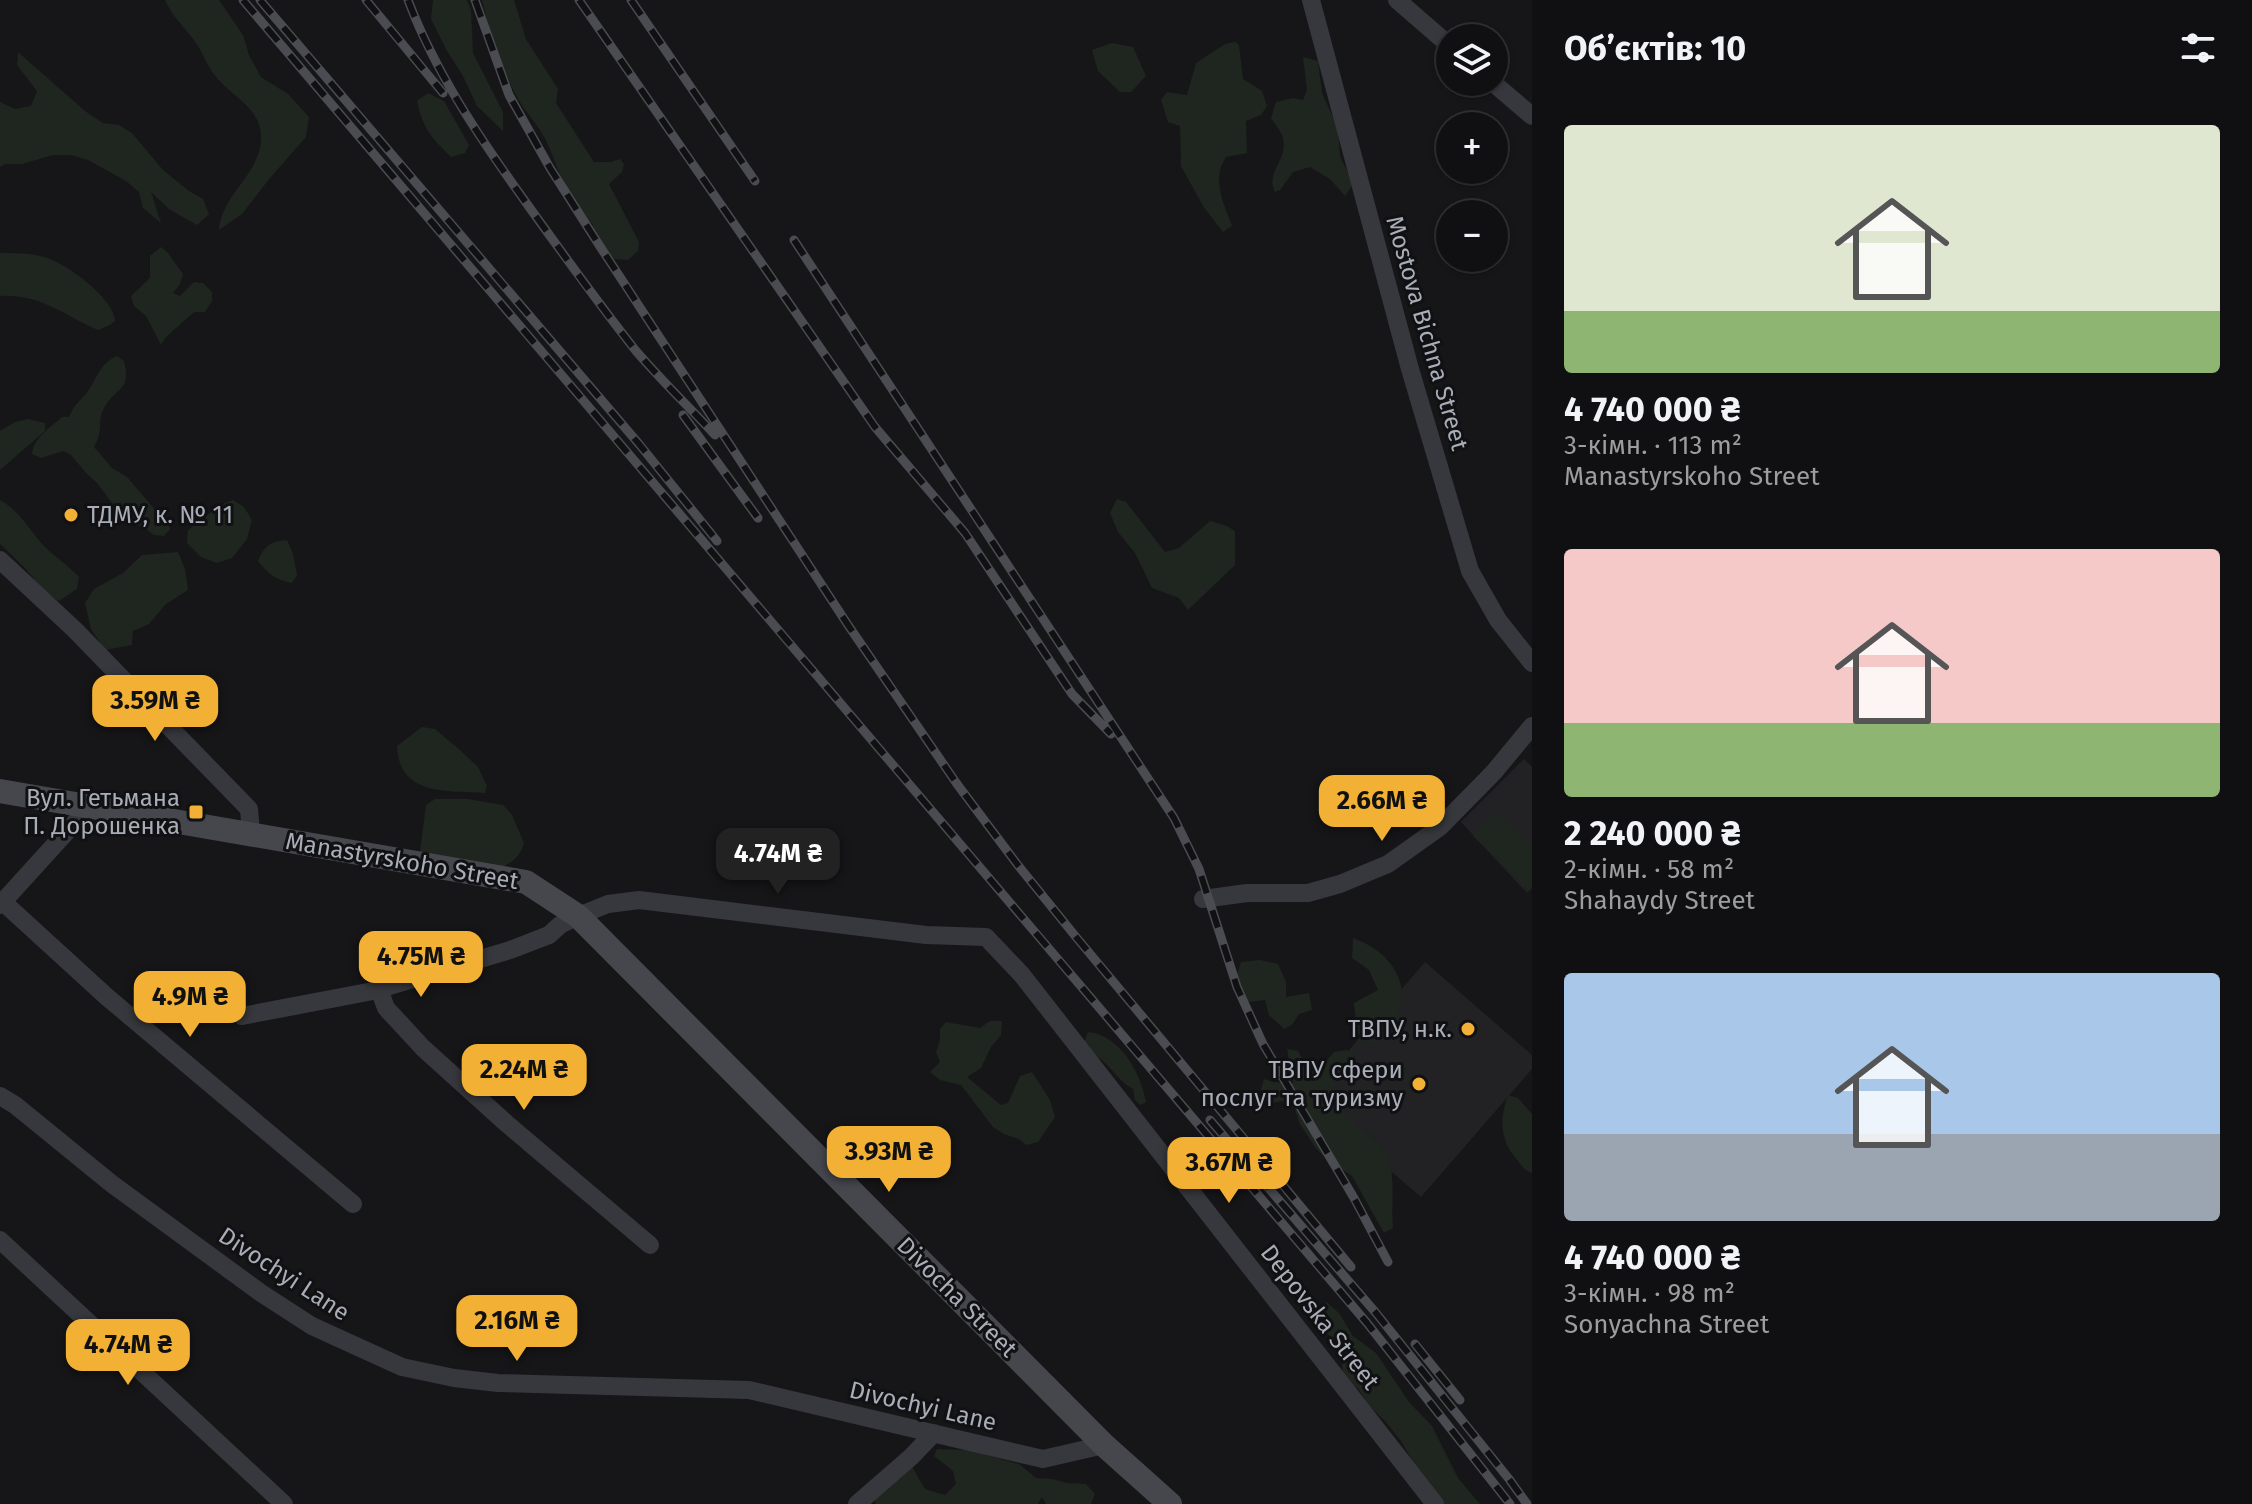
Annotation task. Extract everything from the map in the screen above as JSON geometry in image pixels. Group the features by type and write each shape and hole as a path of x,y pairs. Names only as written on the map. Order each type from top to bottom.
{"main road":[{"name":"Manastyrskoho Street","path":"0,791 526,882 578,916"},
{"name":"Divocha Street","path":"578,916 1104,1445 1170,1504"}],"street":[{"name":"Mostova Bichna Street","path":"1311,0 1410,369 1470,571 1498,620 1532,663"},
{"path":"1397,0 1436,34"},
{"path":"1508,96 1532,116"},
{"path":"0,560 75,630 249,809 251,833"},
{"path":"1203,899 1247,893 1308,893 1340,884 1388,864 1440,827 1494,772 1532,726"},
{"path":"90,806 2,903 107,997 353,1204"},
{"name":"Depovska Street","path":"578,916 608,904 639,900 926,935 986,937 1022,975 1435,1504"},
{"path":"242,1016 379,989 523,945 549,935 578,916"},
{"path":"379,989 386,1008 423,1048 650,1245"},
{"name":"Divochyi Lane","path":"0,1096 112,1184 261,1293 312,1326 402,1367 498,1383 749,1390 1043,1459 1104,1445"},
{"path":"0,1240 284,1504"},
{"path":"857,1504 934,1433"}],"shaded area":[{"path":"165,0 219,0 243,35 261,77 288,94 309,117 306,137 242,214 219,230 225,208 256,159 260,148 259,125 249,108 214,74"},
{"path":"433,0 467,0 471,10 473,53 503,112 503,131 477,106 447,51 431,19"},
{"path":"482,0 514,0 526,39 558,89 556,103 594,162 620,159 624,164 622,172 609,184 639,242 638,251 628,260 614,259 593,233 593,224 570,198 545,139 508,80"},
{"path":"1235,42 1239,45 1243,79 1262,91 1267,106 1261,115 1246,121 1247,153 1226,157 1222,165 1220,192 1232,226 1223,232 1203,206 1181,166 1180,126 1168,122 1161,100 1167,92 1187,95 1196,63 1225,44"},
{"path":"1112,43 1133,47 1146,76 1131,92 1120,92 1098,71 1092,50"},
{"path":"18,52 85,111 103,123 119,125 132,133 163,170 203,199 209,214 197,225 169,209 151,192 161,223 143,208 139,192 126,181 88,160 71,155 53,155 0,167 0,102 15,109 31,106 37,91 17,65"},
{"path":"1303,57 1318,61 1322,93 1338,128 1340,157 1354,183 1345,196 1330,179 1310,167 1293,172 1275,192 1273,178 1284,143 1271,118 1276,102 1293,98 1303,100 1307,90"},
{"path":"428,93 444,101 469,145 465,153 451,157 429,132 417,101"},
{"path":"161,247 183,274 173,293 180,296 194,282 203,283 212,292 212,301 205,312 194,312 161,345 146,316 134,306 131,296 150,278 150,256"},
{"path":"0,253 39,256 64,266 98,292 113,312 115,321 98,330 40,302 0,296"},
{"path":"117,356 124,361 126,379 103,410 94,447 167,519 170,529 164,536 154,535 142,526 129,523 71,455 63,451 41,458 32,454 39,438 62,417 69,417 103,367"},
{"path":"28,419 45,423 45,431 0,470 0,431"},
{"path":"1117,499 1126,502 1165,552 1179,548 1210,521 1227,526 1235,531 1235,565 1188,610 1179,598 1152,588 1110,513"},
{"path":"0,500 13,509 45,547 79,577 77,589 59,601 45,593 0,544"},
{"path":"233,500 244,507 252,520 247,539 232,558 217,563 201,557 187,543 188,530 215,509"},
{"path":"287,540 297,575 292,583 272,575 258,561 269,545"},
{"path":"178,552 185,569 188,590 166,604 149,624 133,631 132,645 105,650 91,629 85,603 94,589 123,573 142,555"},
{"path":"422,727 435,729 478,767 487,786 485,793 428,788 406,774 397,746"},
{"path":"1524,759 1532,767 1532,888 1527,893 1461,822"},
{"path":"435,799 468,799 503,805 512,815 524,843 518,856 497,868 420,852 426,805"},
{"path":"1497,812 1532,846 1532,888 1529,891 1473,836"},
{"path":"1353,938 1371,946 1385,958 1400,981 1402,991 1398,1016 1406,1034 1401,1038 1367,1044 1357,1032 1354,1003 1378,990 1369,970 1352,958"},
{"path":"1260,960 1278,964 1286,982 1286,997 1309,993 1312,1010 1299,1014 1292,1025 1284,1029 1269,1015 1265,1000 1249,1002 1238,993 1237,975 1241,962"},
{"name":"ТВПУ сфери послуг та туризму","path":"1425,962 1532,1055 1532,1069 1421,1197 1307,1099"},
{"path":"990,1021 1002,1021 1001,1035 981,1068 967,1077 1001,1105 1008,1103 1020,1076 1032,1072 1050,1100 1055,1117 1038,1142 1026,1145 993,1127 961,1085 940,1080 930,1072 940,1062 936,1052 940,1029 946,1022 980,1028"},
{"path":"1088,1032 1110,1040 1127,1057 1139,1079 1146,1102 1140,1105 1135,1100 1133,1089 1086,1046 1084,1043"},
{"path":"1287,1049 1298,1051 1305,1064 1322,1065 1334,1052 1347,1050 1355,1057 1338,1078 1334,1093 1344,1113 1375,1141 1389,1160 1393,1228 1384,1233 1352,1176 1327,1160 1315,1147 1300,1124 1295,1109 1282,1101 1268,1104 1261,1089 1264,1079 1293,1083"},
{"path":"1508,1095 1518,1098 1532,1114 1532,1173 1512,1154 1505,1138 1502,1121"},
{"path":"1326,1302 1339,1313 1353,1336 1376,1353 1409,1402 1432,1426 1458,1478 1480,1504 1437,1504 1401,1441 1369,1406 1359,1390 1343,1376 1346,1347 1322,1330 1316,1312"},
{"path":"937,1449 968,1450 1019,1464 1036,1478 1086,1484 1095,1494 1091,1504 1046,1504 1042,1497 1038,1504 876,1504 873,1495 911,1465 925,1489 945,1495 956,1484 953,1471 934,1456"}],"railway":[{"path":"243,0 1367,1323 1510,1504"},
{"path":"260,0 639,444 717,541"},
{"path":"366,0 443,93"},
{"path":"408,0 446,80 510,180 636,351 715,435"},
{"path":"475,0 509,95 550,168 848,625 957,784 1076,937 1351,1267"},
{"path":"579,0 875,427 965,533 1072,694 1111,734"},
{"path":"631,0 755,181"},
{"path":"794,240 1174,818 1199,869 1237,987 1263,1044 1388,1262"},
{"path":"683,415 758,518"},
{"path":"1210,1120 1376,1313 1527,1504"},
{"path":"1415,1344 1460,1400"}],"place":[{"name":"ТДМУ, к. № 11","path":"71,515"},
{"name":"Вул. Гетьмана П. Дорошенка","path":"196,812"},
{"name":"ТВПУ, н.к.","path":"1468,1029"},
{"name":"ТВПУ сфери послуг та туризму","path":"1419,1084"}]}
